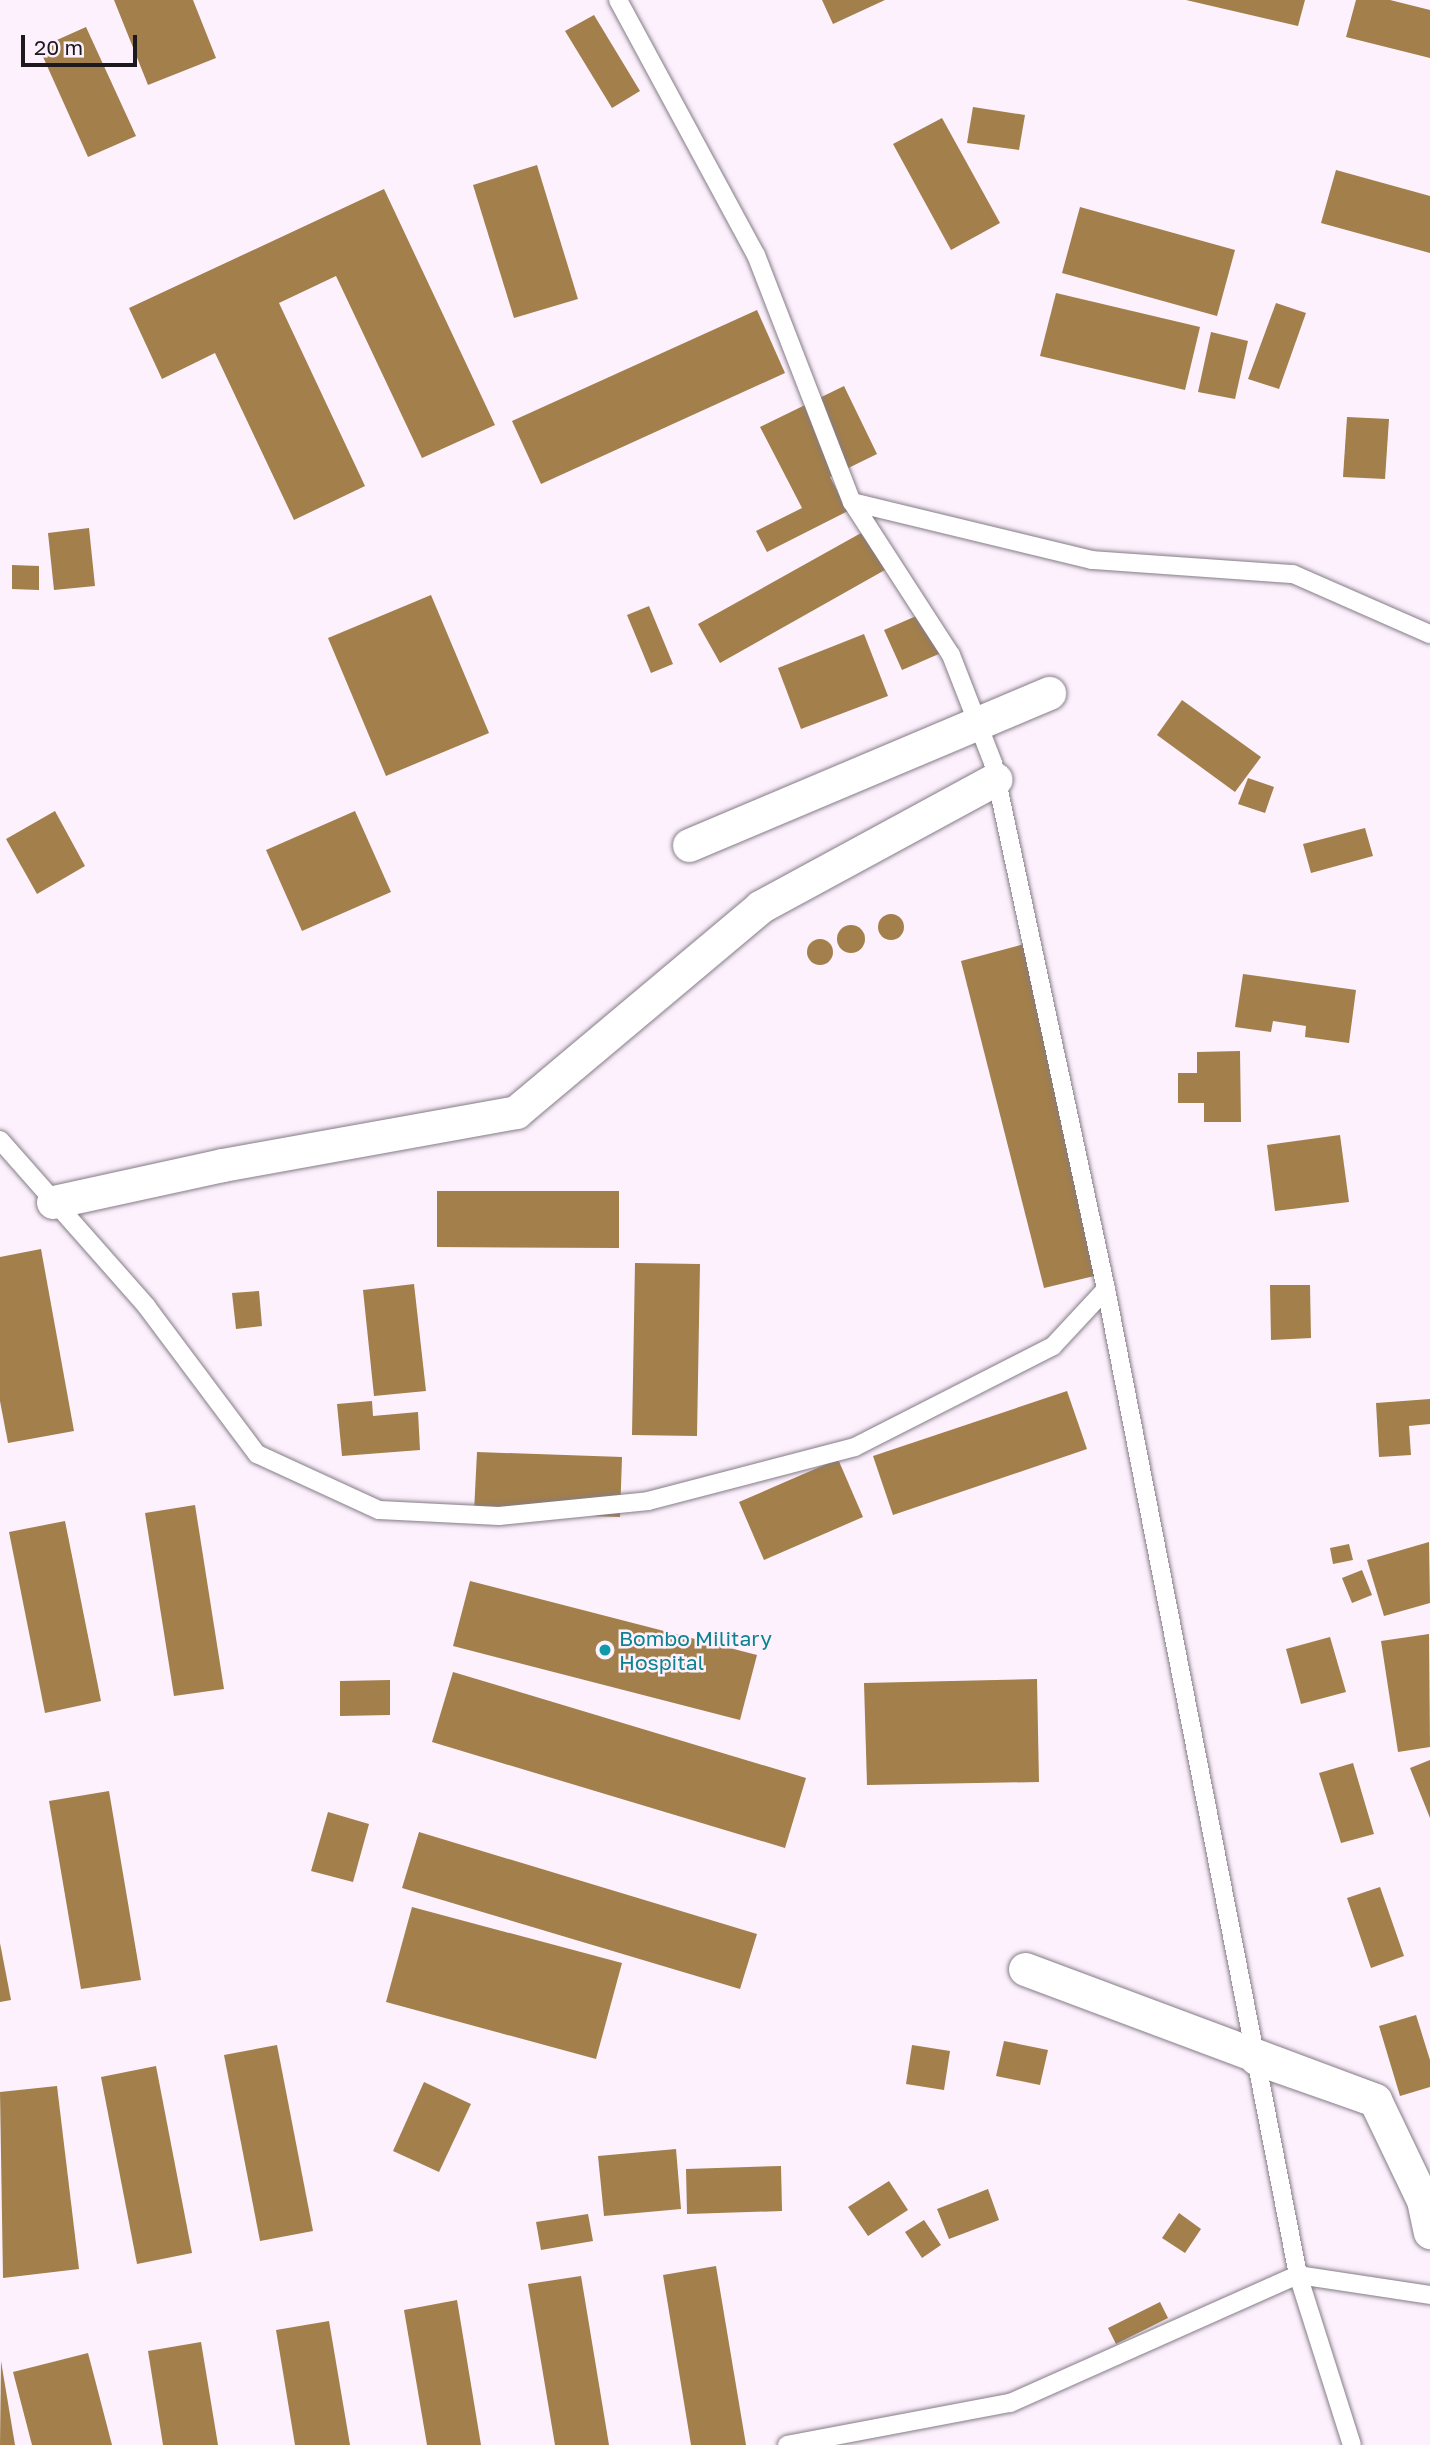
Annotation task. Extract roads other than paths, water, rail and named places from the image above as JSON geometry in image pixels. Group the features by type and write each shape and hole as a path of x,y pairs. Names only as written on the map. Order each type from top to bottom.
{"street":[{"path":"690,845 1049,693"},
{"path":"53,1202 222,1165 516,1112 760,907 996,779"},
{"path":"1025,1969 1376,2100 1423,2200 1430,2232"},
{"path":"1256,2058 1376,2100"}],"lane":[{"path":"618,0 756,255 852,502 951,655 979,725 996,779 1106,1289 1298,2275 1352,2445"},
{"path":"852,502 1091,560 1293,574 1430,634"},
{"path":"690,845 979,725"},
{"path":"0,1140 147,1307 257,1454 379,1510 499,1516 648,1501 855,1447 1053,1346 1106,1289"},
{"path":"787,2445 1010,2403 1298,2275 1430,2295"}],"place":[{"name":"Bombo Military Hospital","path":"605,1650"}]}
